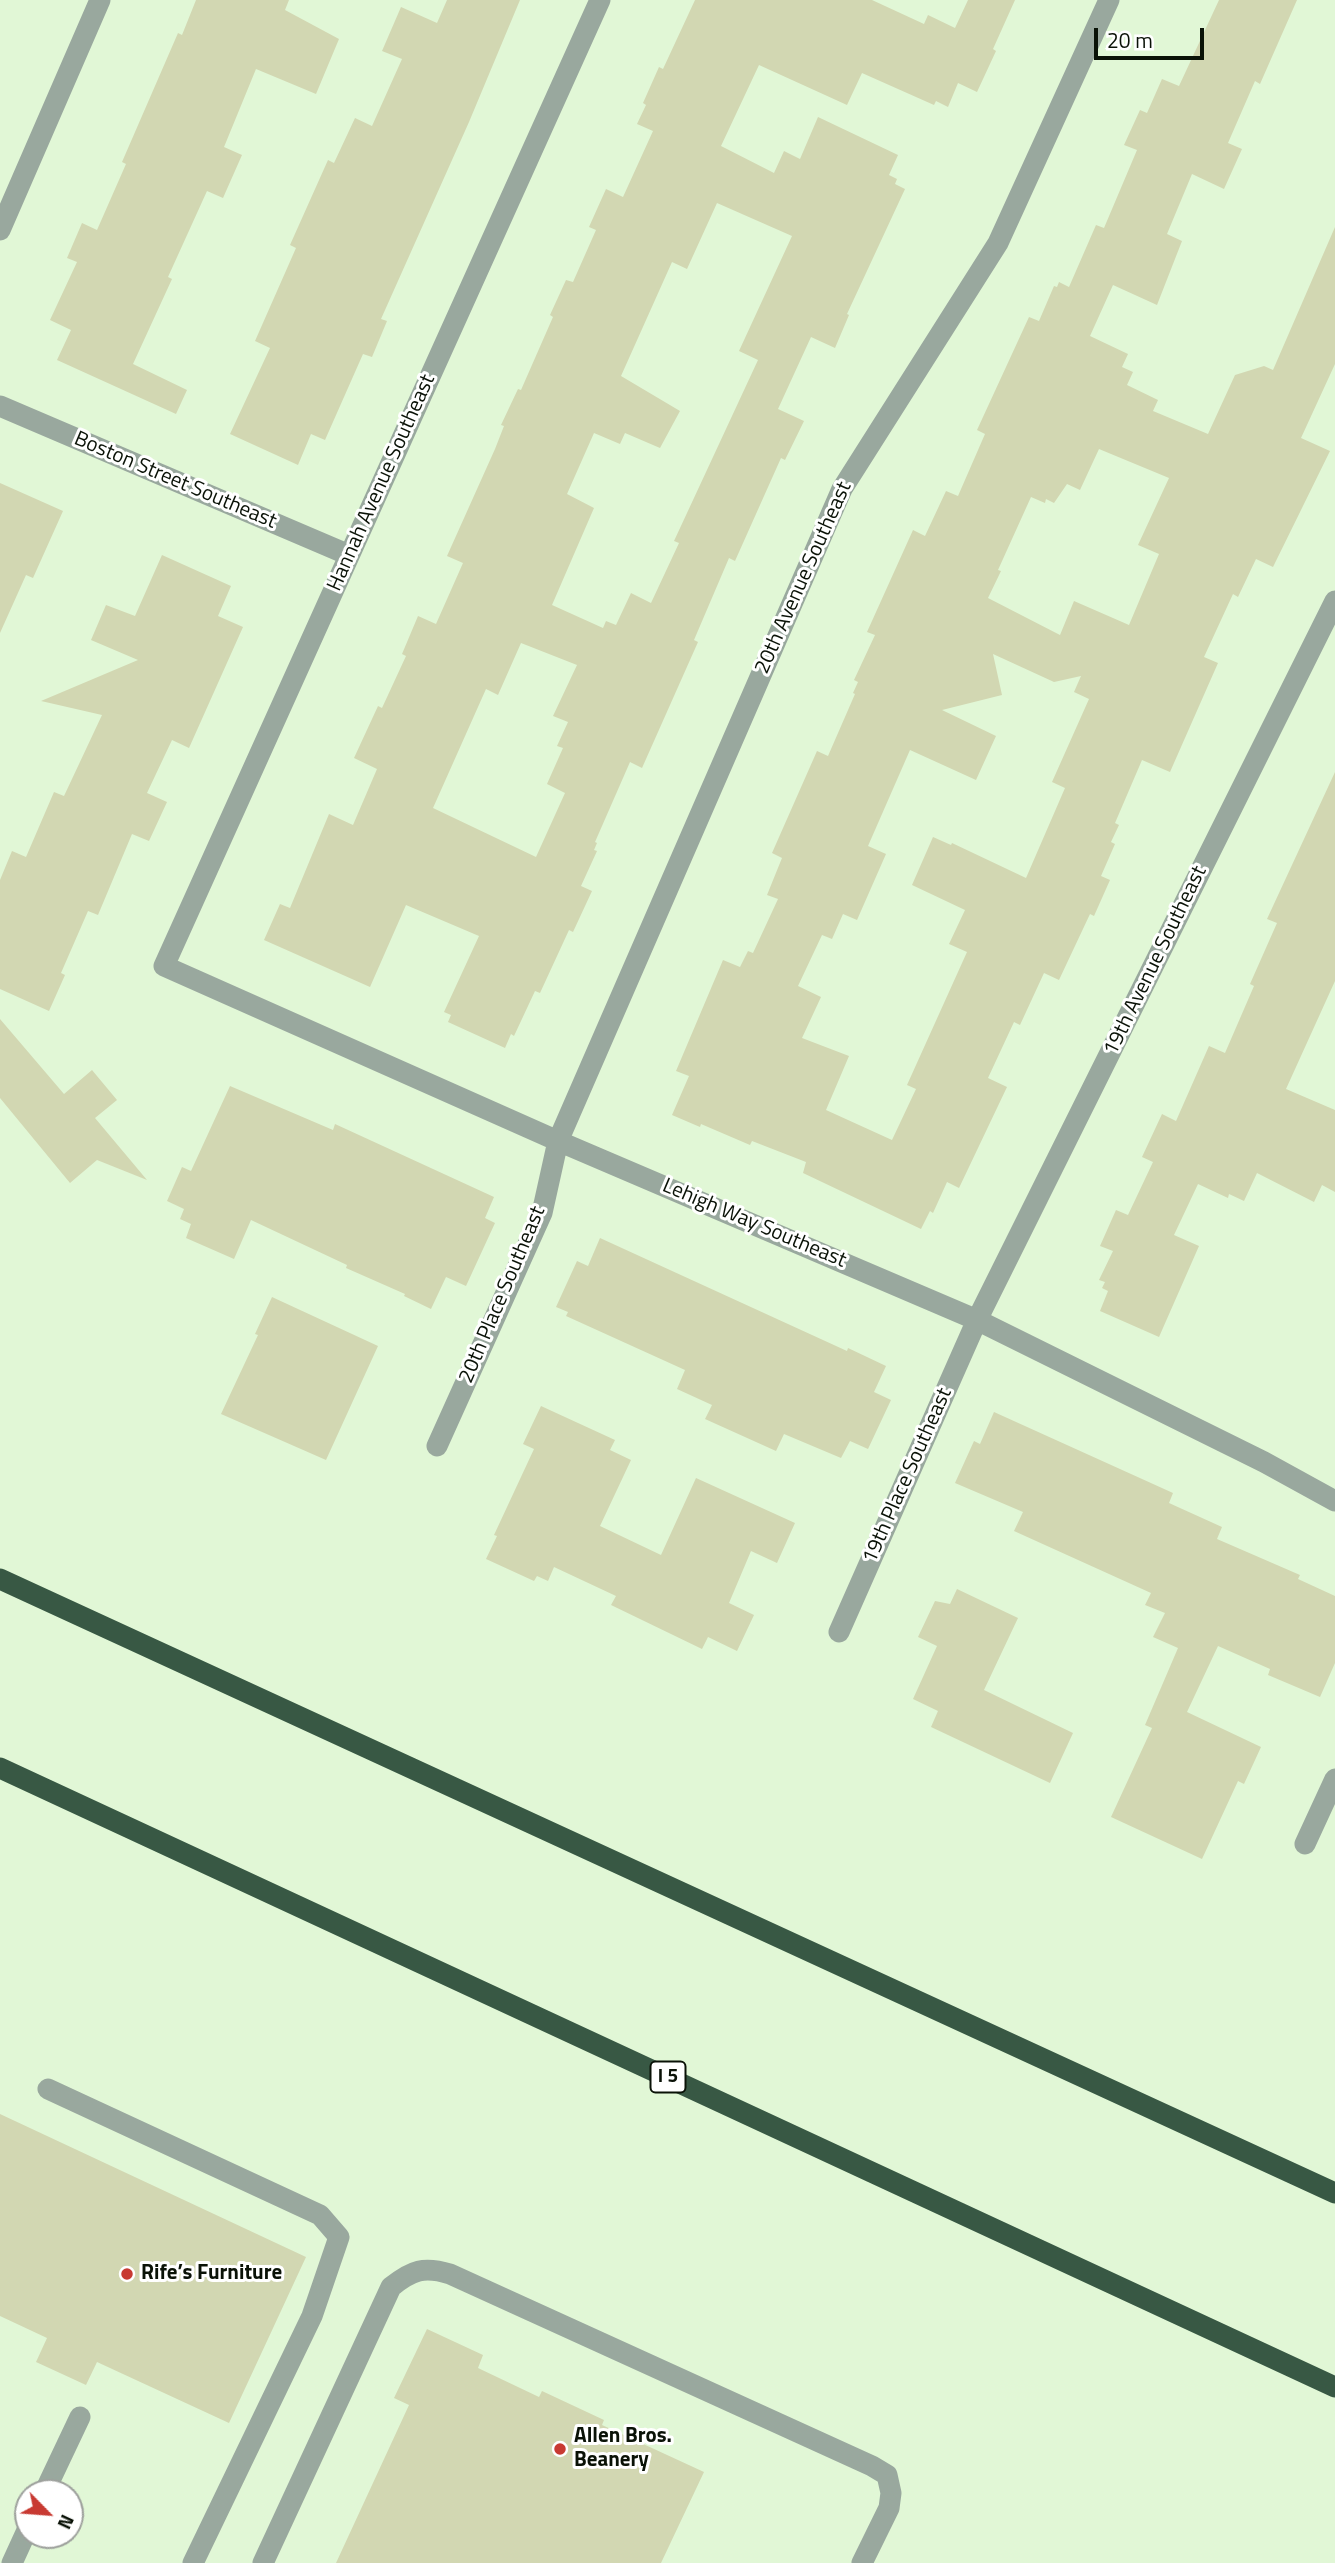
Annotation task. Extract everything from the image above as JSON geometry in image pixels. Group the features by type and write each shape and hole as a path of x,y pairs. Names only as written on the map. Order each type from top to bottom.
{"highway":[{"path":"0,1579 1335,2193"},
{"name":"I 5","path":"0,1768 1335,2387"}],"street":[{"path":"0,230 100,0"},
{"name":"Hannah Avenue Southeast","path":"164,966 600,0"},
{"name":"20th Avenue Southeast","path":"558,1141 842,489 998,243 1110,0"},
{"name":"Boston Street Southeast","path":"0,406 349,555"},
{"name":"19th Avenue Southeast","path":"977,1320 1335,601"},
{"name":"Lehigh Way Southeast","path":"164,966 558,1141 977,1320 1335,1500"},
{"name":"20th Place Southeast","path":"437,1446 542,1213 558,1141"},
{"name":"19th Place Southeast","path":"839,1632 977,1320"},
{"path":"1305,1844 1335,1779"},
{"path":"48,2089 320,2215 340,2237 312,2316 193,2563"},
{"path":"262,2563 391,2287 405,2275 421,2270 435,2270 450,2274 887,2475 891,2493 888,2508 862,2563"},
{"path":"51,2479 80,2417"}],"building":[{"path":"196,0 289,0 285,10 339,39 316,94 256,69 224,147 242,155 223,198 207,191 168,277 172,279 133,364 187,390 176,414 57,360 71,330 50,320 77,262 67,258 82,223 97,230 126,164 122,162 178,33 182,35"},
{"path":"447,0 520,0 381,319 387,321 372,357 363,354 325,440 311,434 298,465 230,434 270,348 255,341 296,248 290,245 328,160 334,163 355,118 372,126 402,59 382,51 401,7 437,23"},
{"path":"695,0 872,0 924,24 928,15 955,28 968,0 1015,0 977,92 958,83 948,107 936,101 934,105 862,73 847,105 759,65 721,146 774,173 784,151 800,159 818,117 898,155 889,175 897,179 895,184 905,189 847,314 849,315 835,348 811,337 778,409 804,421 785,460 781,458 735,561 729,558 694,640 698,642 642,768 630,762 595,842 597,843 594,850 597,851 581,886 592,891 573,932 569,930 540,993 535,991 514,1036 511,1034 505,1048 448,1022 451,1015 444,1012 479,936 406,905 370,987 264,940 280,904 290,908 329,814 353,825 377,769 354,758 378,706 382,708 406,656 402,654 418,616 436,624 463,563 447,556 495,449 504,426 501,425 518,389 521,390 553,317 550,315 566,280 573,282 596,230 589,227 606,189 623,197 653,131 637,124 659,67 663,69","holes":["717,203 792,236 739,351 758,360 674,541 679,543 651,603 631,593 616,625 606,621 603,628 552,605 594,508 567,494 594,433 620,444 625,433 660,448 680,411 621,376 672,262 687,269","521,643 577,665 553,716 568,722 557,746 563,748 547,784 565,793 536,857 433,808 486,689 498,695"]},
{"path":"1219,0 1297,0 1260,84 1255,81 1228,143 1242,149 1224,189 1192,174 1167,234 1182,241 1157,305 1113,285 1090,336 1128,354 1122,367 1133,372 1127,385 1158,400 1153,411 1208,434 1235,375 1264,366 1273,370 1335,227 1335,364 1301,438 1330,451 1273,567 1256,559 1238,597 1233,594 1204,657 1218,663 1170,772 1142,760 1115,823 1119,825 1111,842 1115,844 1101,876 1110,880 1094,916 1090,914 1059,980 1044,973 1020,1025 1014,1022 988,1078 1007,1087 959,1188 947,1182 933,1213 930,1211 921,1229 803,1173 806,1162 752,1141 750,1145 672,1115 689,1076 676,1071 723,960 740,967 748,951 753,953 778,899 767,895 782,858 772,853 817,751 828,756 855,694 853,693 858,682 854,680 875,635 867,632 913,530 925,536 946,491 958,496 985,434 977,430 1029,317 1039,321 1054,286 1057,287 1059,282 1069,287 1096,225 1104,228 1137,150 1124,145 1140,110 1147,113 1162,79 1179,86","holes":["1099,449 1169,478 1138,545 1159,554 1129,625 1074,601 1060,635 988,598 1031,497 1045,503 1046,499 1054,503 1067,484 1080,490","993,654 1054,682 1081,676 1074,692 1089,699 1052,782 1065,788 1026,878 952,843 951,845 933,837 912,885 965,910 949,944 967,952 907,1085 916,1089 892,1140 826,1110 849,1056 802,1038 821,997 798,986 822,935 832,939 843,914 857,920 886,854 868,846 910,750 976,780 996,736 942,710 1002,695"]},
{"path":"0,483 63,511 33,578 26,575 0,633"},
{"path":"162,555 231,586 218,616 243,627 189,748 172,740 147,793 167,802 149,841 132,834 98,915 88,911 61,973 65,975 49,1011 0,989 0,880 12,851 26,857 54,792 64,796 102,715 41,701 138,660 91,640 106,605 135,616"},
{"path":"1335,772 1335,981 1286,1089 1335,1110 1335,1192 1322,1185 1314,1202 1257,1173 1244,1201 1229,1194 1228,1198 1198,1184 1174,1235 1199,1246 1159,1337 1100,1311 1108,1291 1102,1288 1105,1282 1099,1280 1113,1251 1100,1246 1116,1210 1128,1215 1153,1162 1142,1157 1162,1114 1176,1121 1209,1046 1225,1053 1254,986 1250,984 1277,923 1267,919"},
{"path":"0,1019 64,1094 92,1070 117,1100 95,1118 147,1180 97,1160 70,1183 0,1098"},
{"path":"230,1086 333,1130 335,1124 494,1197 485,1218 495,1223 466,1286 446,1277 431,1309 404,1296 405,1294 346,1268 347,1265 251,1220 234,1259 186,1238 191,1224 180,1219 184,1209 167,1201 182,1167 191,1171"},
{"path":"600,1238 847,1351 848,1348 886,1366 874,1392 891,1400 868,1449 850,1441 841,1458 784,1434 776,1451 705,1419 712,1405 677,1389 685,1370 566,1316 568,1312 556,1307 577,1261 588,1266"},
{"path":"272,1297 378,1346 326,1460 221,1414 258,1335 255,1334"},
{"path":"541,1406 615,1440 610,1450 631,1460 600,1526 661,1555 696,1478 795,1523 777,1563 751,1551 729,1603 754,1615 737,1651 708,1637 702,1649 611,1605 616,1596 554,1567 548,1581 537,1576 534,1581 486,1559 497,1536 494,1535 534,1449 523,1444"},
{"path":"994,1412 1173,1493 1169,1503 1222,1527 1217,1539 1300,1575 1298,1579 1335,1596 1335,1663 1320,1697 1268,1675 1270,1669 1218,1646 1187,1712 1261,1747 1244,1784 1238,1781 1202,1859 1111,1817 1152,1728 1145,1725 1178,1648 1153,1637 1165,1613 1145,1605 1151,1593 1014,1531 1023,1512 955,1483 974,1441 980,1444"},
{"path":"957,1589 1018,1618 984,1690 1073,1733 1050,1783 931,1727 938,1711 913,1699 937,1646 918,1637 935,1601 950,1604"},
{"path":"0,2114 306,2257 229,2423 97,2362 86,2385 36,2362 47,2338 0,2316"},
{"path":"427,2329 483,2355 478,2368 539,2397 542,2391 604,2420 602,2425 704,2472 661,2563 336,2563 409,2405 394,2398"}],"place":[{"name":"Rife’s Furniture","path":"127,2274"},
{"name":"Allen Bros. Beanery","path":"560,2449"}]}
